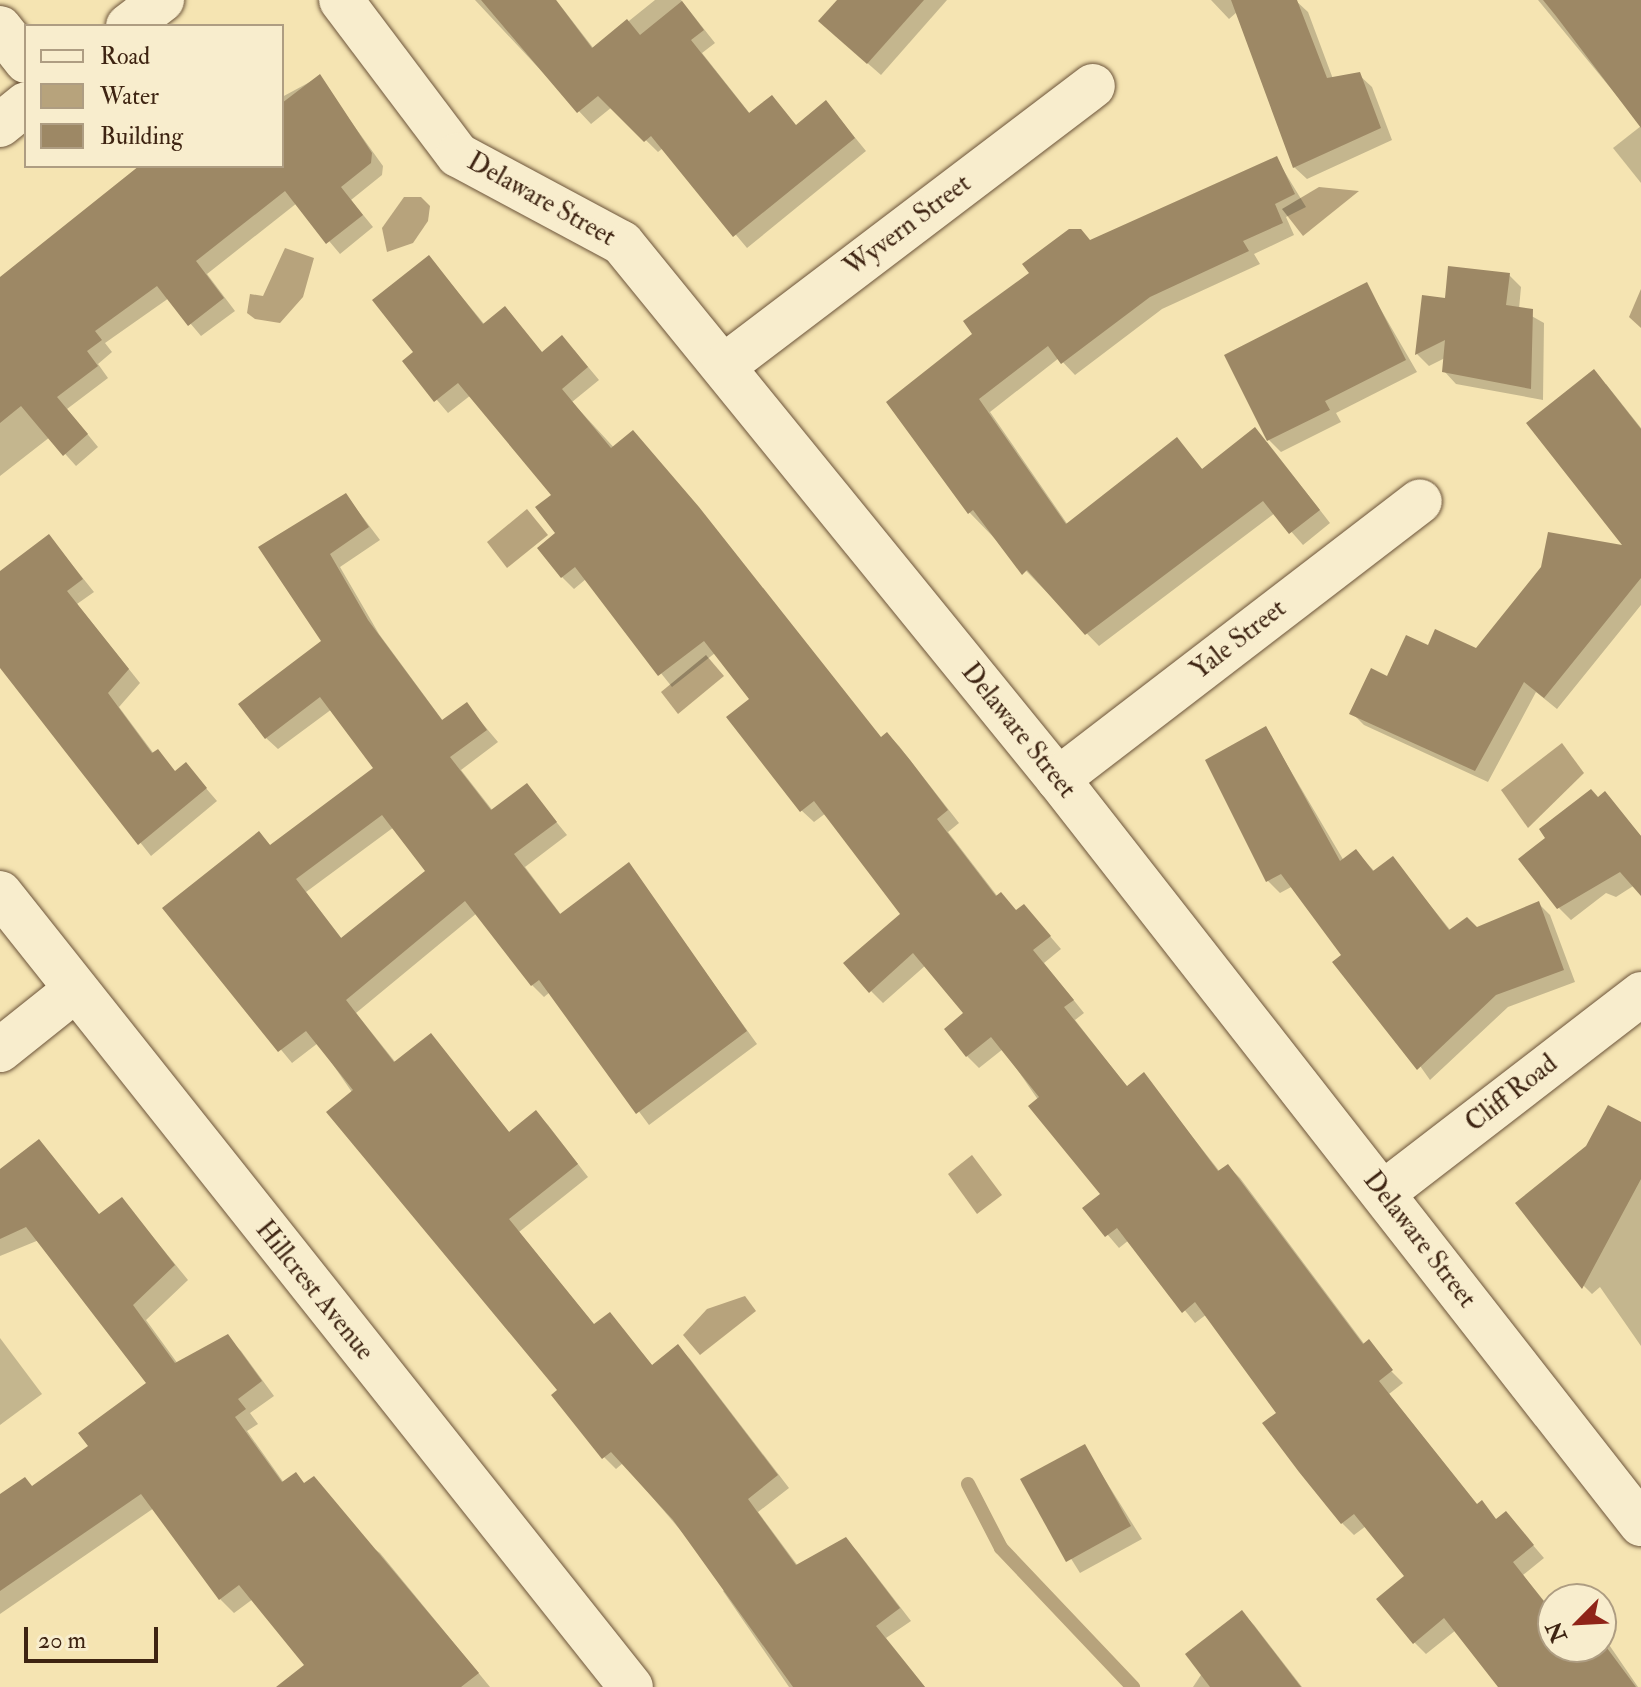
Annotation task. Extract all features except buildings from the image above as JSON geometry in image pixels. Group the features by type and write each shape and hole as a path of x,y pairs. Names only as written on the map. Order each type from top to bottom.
{"street":[{"path":"131,24 162,0"},
{"name":"Delaware Street","path":"341,0 458,155 622,243 1058,779 1641,1524"},
{"path":"0,28 24,58"},
{"name":"Wyvern Street","path":"724,366 1093,86"},
{"path":"0,125 24,106"},
{"name":"Yale Street","path":"1058,779 1420,501"},
{"name":"Hillcrest Avenue","path":"0,893 74,991 631,1687"},
{"path":"0,1050 74,991"},
{"name":"Cliff Road","path":"1383,1193 1641,994"}],"water":[{"path":"1319,187 1359,191 1303,236 1282,209"},
{"path":"404,197 421,197 430,206 428,221 413,243 387,252 382,228"},
{"path":"285,248 314,258 303,297 280,323 255,319 247,313 250,294 263,296"},
{"path":"1641,289 1641,328 1629,317"},
{"path":"527,509 548,535 507,568 487,542"},
{"path":"706,655 724,676 678,714 661,692"},
{"path":"1562,743 1584,773 1528,828 1501,790"},
{"path":"972,1155 1002,1195 977,1214 948,1174"},
{"path":"745,1296 756,1311 700,1355 683,1335 707,1309"}],"waterway":[{"path":"968,1484 1001,1548 1133,1687"}]}
